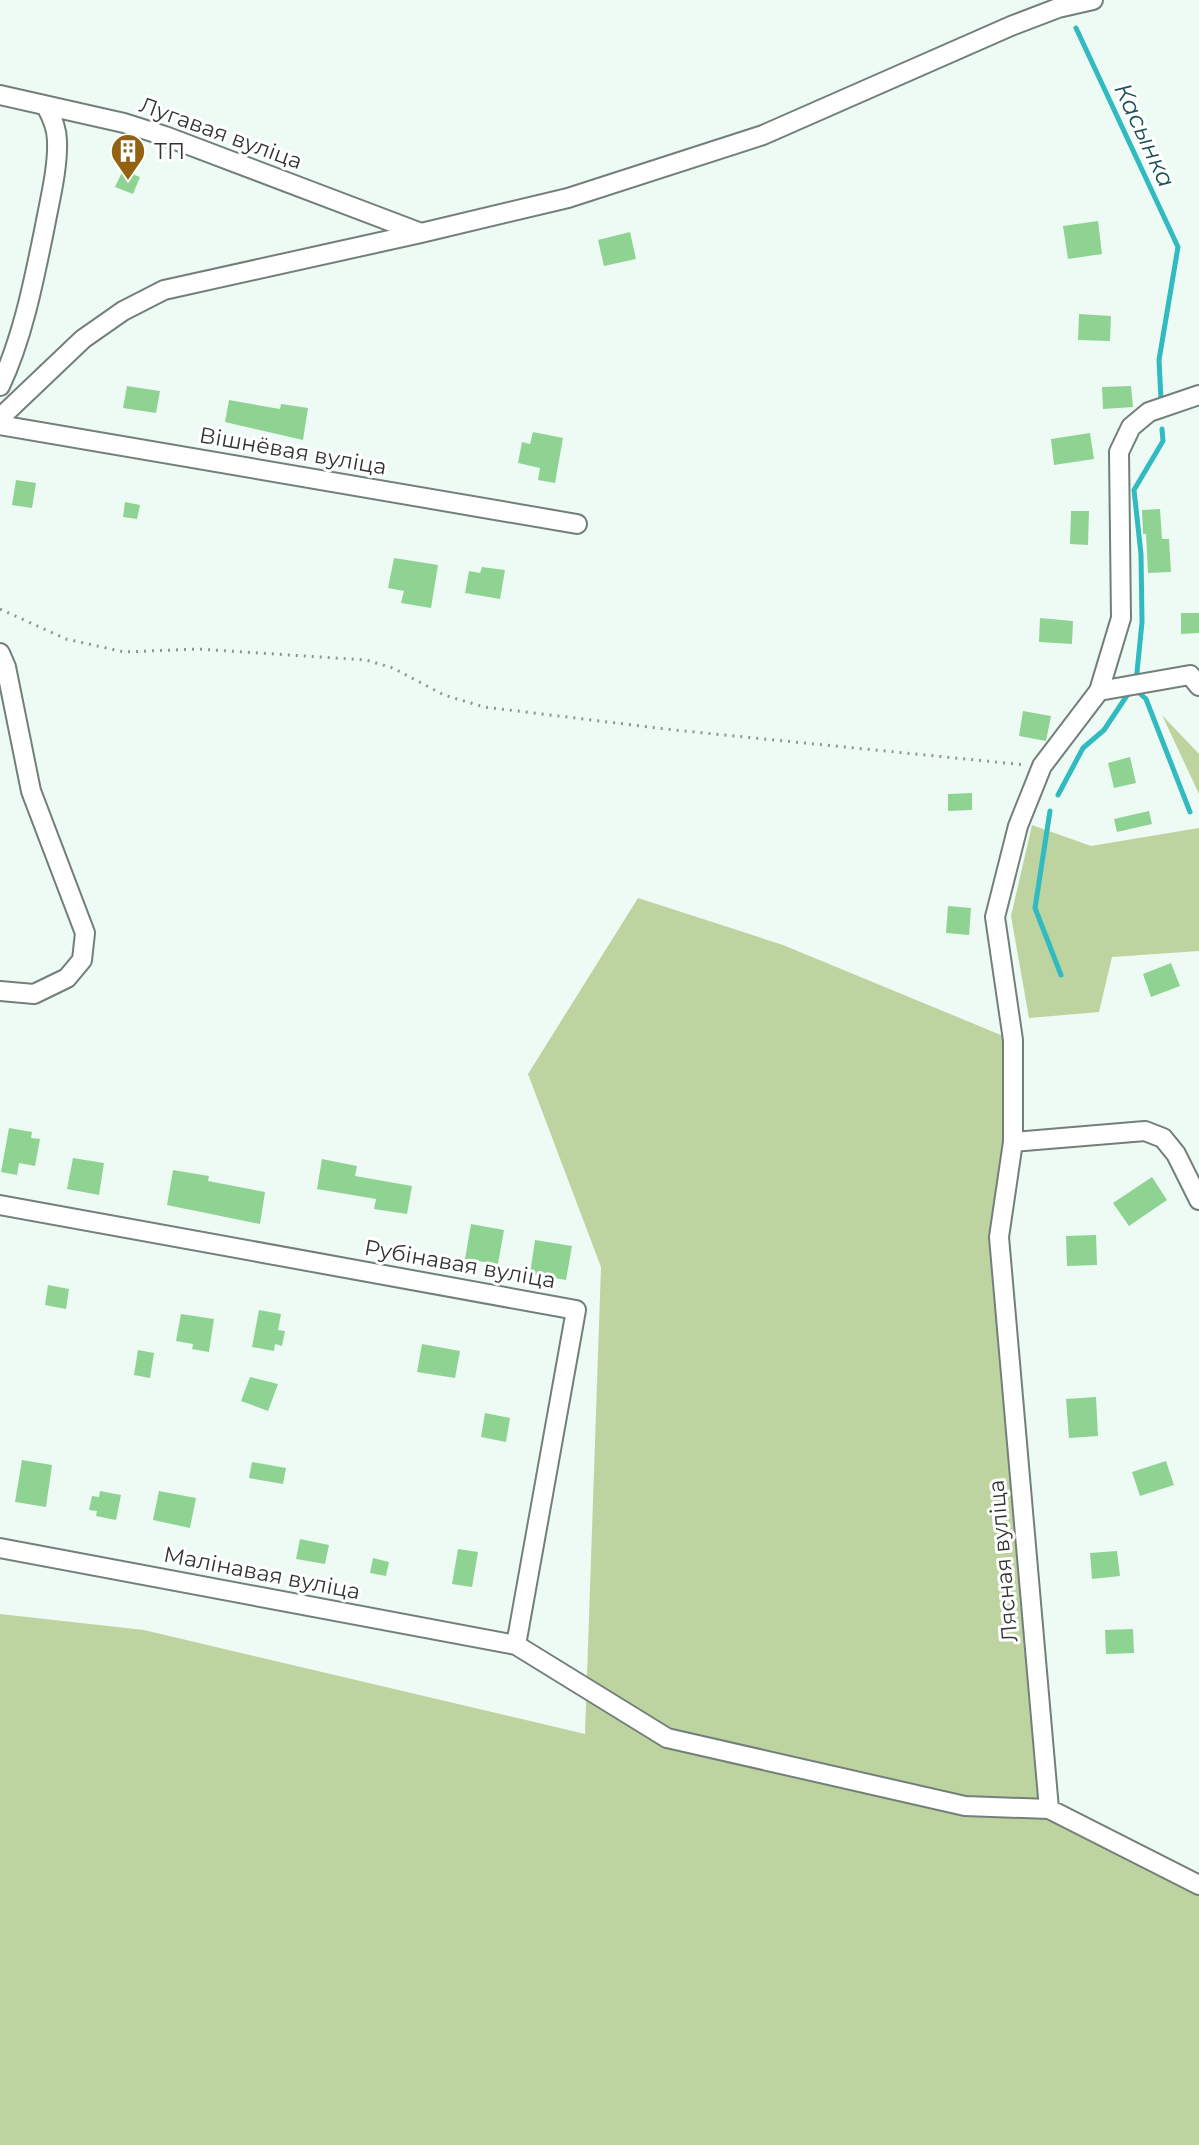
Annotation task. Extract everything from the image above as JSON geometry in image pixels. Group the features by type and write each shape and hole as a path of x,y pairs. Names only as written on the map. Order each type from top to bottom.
{"street":[{"path":"0,418 83,339 123,311 164,290 568,198 763,135 1011,26 1058,8 1093,0"},
{"name":"Лугавая вуліца","path":"0,95 124,123 165,136 421,233"},
{"path":"0,386 8,370 34,278 50,199 57,142 55,125 46,106"},
{"path":"1199,395 1149,412 1131,427 1119,452 1121,618 1099,691 1190,675 1199,686"},
{"name":"Вішнёвая вуліца","path":"0,425 577,524"},
{"path":"0,653 6,667 31,791 85,933 82,960 67,978 34,994 0,991"},
{"name":"Лясная вуліца","path":"1049,1809 999,1237 1013,1142 1013,1040 995,917 1018,826 1042,766 1099,691"},
{"path":"1013,1142 1145,1131 1163,1138 1176,1154 1199,1200"},
{"name":"Рубінавая вуліца","path":"0,1205 576,1310 516,1645"},
{"name":"Малінавая вуліца","path":"0,1548 516,1645"},
{"path":"516,1645 667,1738 965,1806 1049,1809 1199,1885"}],"path":[{"path":"0,609 66,639 124,652 198,649 366,660 393,668 444,695 484,707 674,730 1042,766"}],"green space":[{"path":"1162,715 1199,754 1199,794"},
{"path":"1032,825 1091,846 1199,828 1199,951 1112,957 1099,1012 1029,1018 1011,916"},
{"path":"638,898 783,945 1013,1040 999,1237 1049,1809 1199,1885 1199,2145 0,2145 0,1614 144,1630 585,1734 601,1267 528,1074"}],"building":[{"name":"ТП","path":"123,170 140,177 133,194 115,187"},
{"path":"1098,221 1102,254 1068,259 1063,226"},
{"path":"630,232 636,259 604,266 598,240"},
{"path":"1079,314 1111,316 1110,341 1078,340"},
{"path":"127,386 160,391 156,413 123,408"},
{"path":"1131,386 1133,407 1103,409 1102,387"},
{"path":"229,400 280,409 281,404 308,408 303,440 225,422"},
{"path":"533,432 563,438 555,483 538,480 540,468 518,463 522,442 530,444"},
{"path":"1090,433 1094,459 1054,465 1051,439"},
{"path":"16,480 36,483 32,508 12,505"},
{"path":"125,502 140,505 137,519 123,517"},
{"path":"1160,509 1162,539 1169,539 1171,572 1148,573 1142,510"},
{"path":"1071,511 1089,511 1088,545 1070,544"},
{"path":"394,558 438,565 431,608 401,603 404,591 388,588"},
{"path":"482,567 505,570 500,599 465,593 469,571 480,573"},
{"path":"1181,613 1199,613 1199,633 1181,634"},
{"path":"1040,618 1073,621 1072,644 1039,642"},
{"path":"1023,711 1051,716 1046,741 1019,736"},
{"path":"1130,757 1136,783 1114,788 1108,763"},
{"path":"972,793 972,810 948,811 948,794"},
{"path":"1149,811 1152,824 1117,832 1114,819"},
{"path":"948,906 971,908 969,935 946,933"},
{"path":"1171,963 1180,986 1151,997 1143,974"},
{"path":"9,1128 32,1132 31,1138 40,1139 35,1166 19,1163 17,1175 1,1172"},
{"path":"73,1158 104,1163 99,1195 67,1189"},
{"path":"322,1159 357,1166 355,1176 412,1186 407,1214 374,1209 376,1199 317,1189"},
{"path":"173,1170 209,1176 208,1181 265,1192 260,1224 167,1205"},
{"path":"1152,1177 1167,1200 1129,1226 1113,1203"},
{"path":"471,1224 504,1230 498,1264 465,1259"},
{"path":"1096,1235 1097,1265 1067,1266 1066,1236"},
{"path":"535,1240 572,1246 566,1280 530,1274"},
{"path":"48,1285 69,1289 66,1309 45,1305"},
{"path":"259,1310 281,1314 278,1330 285,1331 282,1346 275,1344 274,1351 252,1347"},
{"path":"181,1314 214,1319 209,1352 192,1349 193,1344 176,1341"},
{"path":"422,1344 460,1351 455,1378 417,1372"},
{"path":"138,1350 154,1353 150,1378 134,1375"},
{"path":"250,1377 278,1384 268,1411 241,1401"},
{"path":"1096,1397 1098,1436 1069,1438 1066,1399"},
{"path":"485,1413 510,1418 506,1442 481,1437"},
{"path":"22,1460 52,1465 46,1507 15,1502"},
{"path":"1166,1461 1174,1485 1140,1496 1132,1472"},
{"path":"252,1462 286,1468 283,1484 249,1478"},
{"path":"100,1491 121,1495 116,1520 96,1516 97,1511 89,1510 92,1496 99,1497"},
{"path":"159,1491 196,1498 190,1528 153,1520"},
{"path":"300,1539 329,1545 325,1564 296,1559"},
{"path":"458,1549 478,1552 472,1587 452,1584"},
{"path":"1117,1551 1120,1576 1092,1579 1090,1553"},
{"path":"373,1558 389,1562 386,1576 370,1573"},
{"path":"1133,1629 1134,1653 1106,1654 1105,1630"}],"waterway":[{"name":"Касынка","path":"1076,28 1178,247 1159,360 1161,400"},
{"name":"Касынка","path":"1136,682 1142,622 1141,554 1134,490 1163,441 1162,429"},
{"path":"1136,690 1146,699 1190,812"},
{"path":"1058,795 1083,748 1104,730 1130,691"},
{"path":"1050,811 1035,908 1061,975"}],"place":[{"name":"ТП","path":"128,182"}]}
